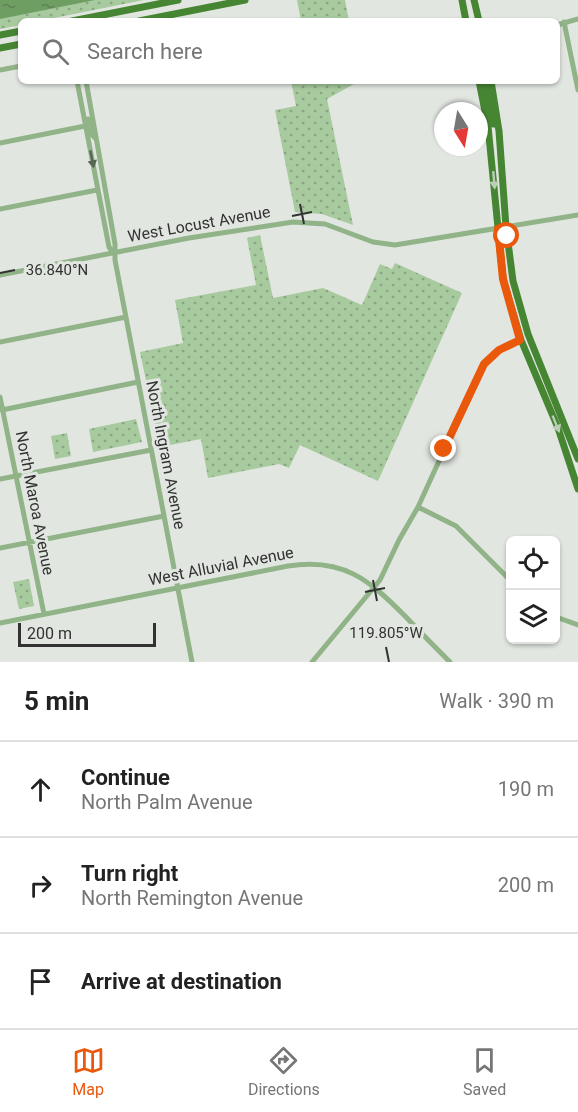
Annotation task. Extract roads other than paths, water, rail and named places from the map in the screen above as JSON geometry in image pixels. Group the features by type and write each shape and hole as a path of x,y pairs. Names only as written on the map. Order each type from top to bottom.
{"main road":[{"path":"89,18 178,0"},
{"path":"153,18 245,0"},
{"path":"462,0 465,18"},
{"path":"474,0 478,18"},
{"path":"0,35 18,32"},
{"path":"0,48 18,45"},
{"path":"481,84 488,126 503,279 520,340 575,460"},
{"path":"485,84 495,125 499,131"},
{"path":"491,84 499,131 506,227 519,310 553,394 575,460 578,489"},
{"path":"520,340 526,342 542,378 553,394"}],"street":[{"path":"560,24 578,19"},
{"path":"564,22 578,90"},
{"path":"0,70 18,67"},
{"name":"North Ingram Avenue","path":"78,84 97,190 126,317 192,662"},
{"name":"North Ingram Avenue","path":"87,84 115,244 113,253"},
{"path":"80,98 85,105 91,134 96,139"},
{"path":"0,142 85,126"},
{"path":"0,209 97,190"},
{"name":"West Locust Avenue","path":"0,275 201,236 293,222 327,225 373,242 395,245 578,215"},
{"path":"0,342 126,317"},
{"path":"312,662 375,588 418,507 481,369 495,353 520,340"},
{"path":"1,410 138,382"},
{"name":"North Maroa Avenue","path":"0,397 44,614"},
{"path":"0,480 151,450"},
{"path":"418,507 456,526 506,576"},
{"path":"0,548 164,516"},
{"name":"West Alluvial Avenue","path":"0,623 288,566 310,564 333,567 348,572 375,588 450,662"},
{"path":"560,619 578,625"},
{"path":"437,662 443,655"}],"water":[{"path":"0,0 95,0 0,19"}]}
